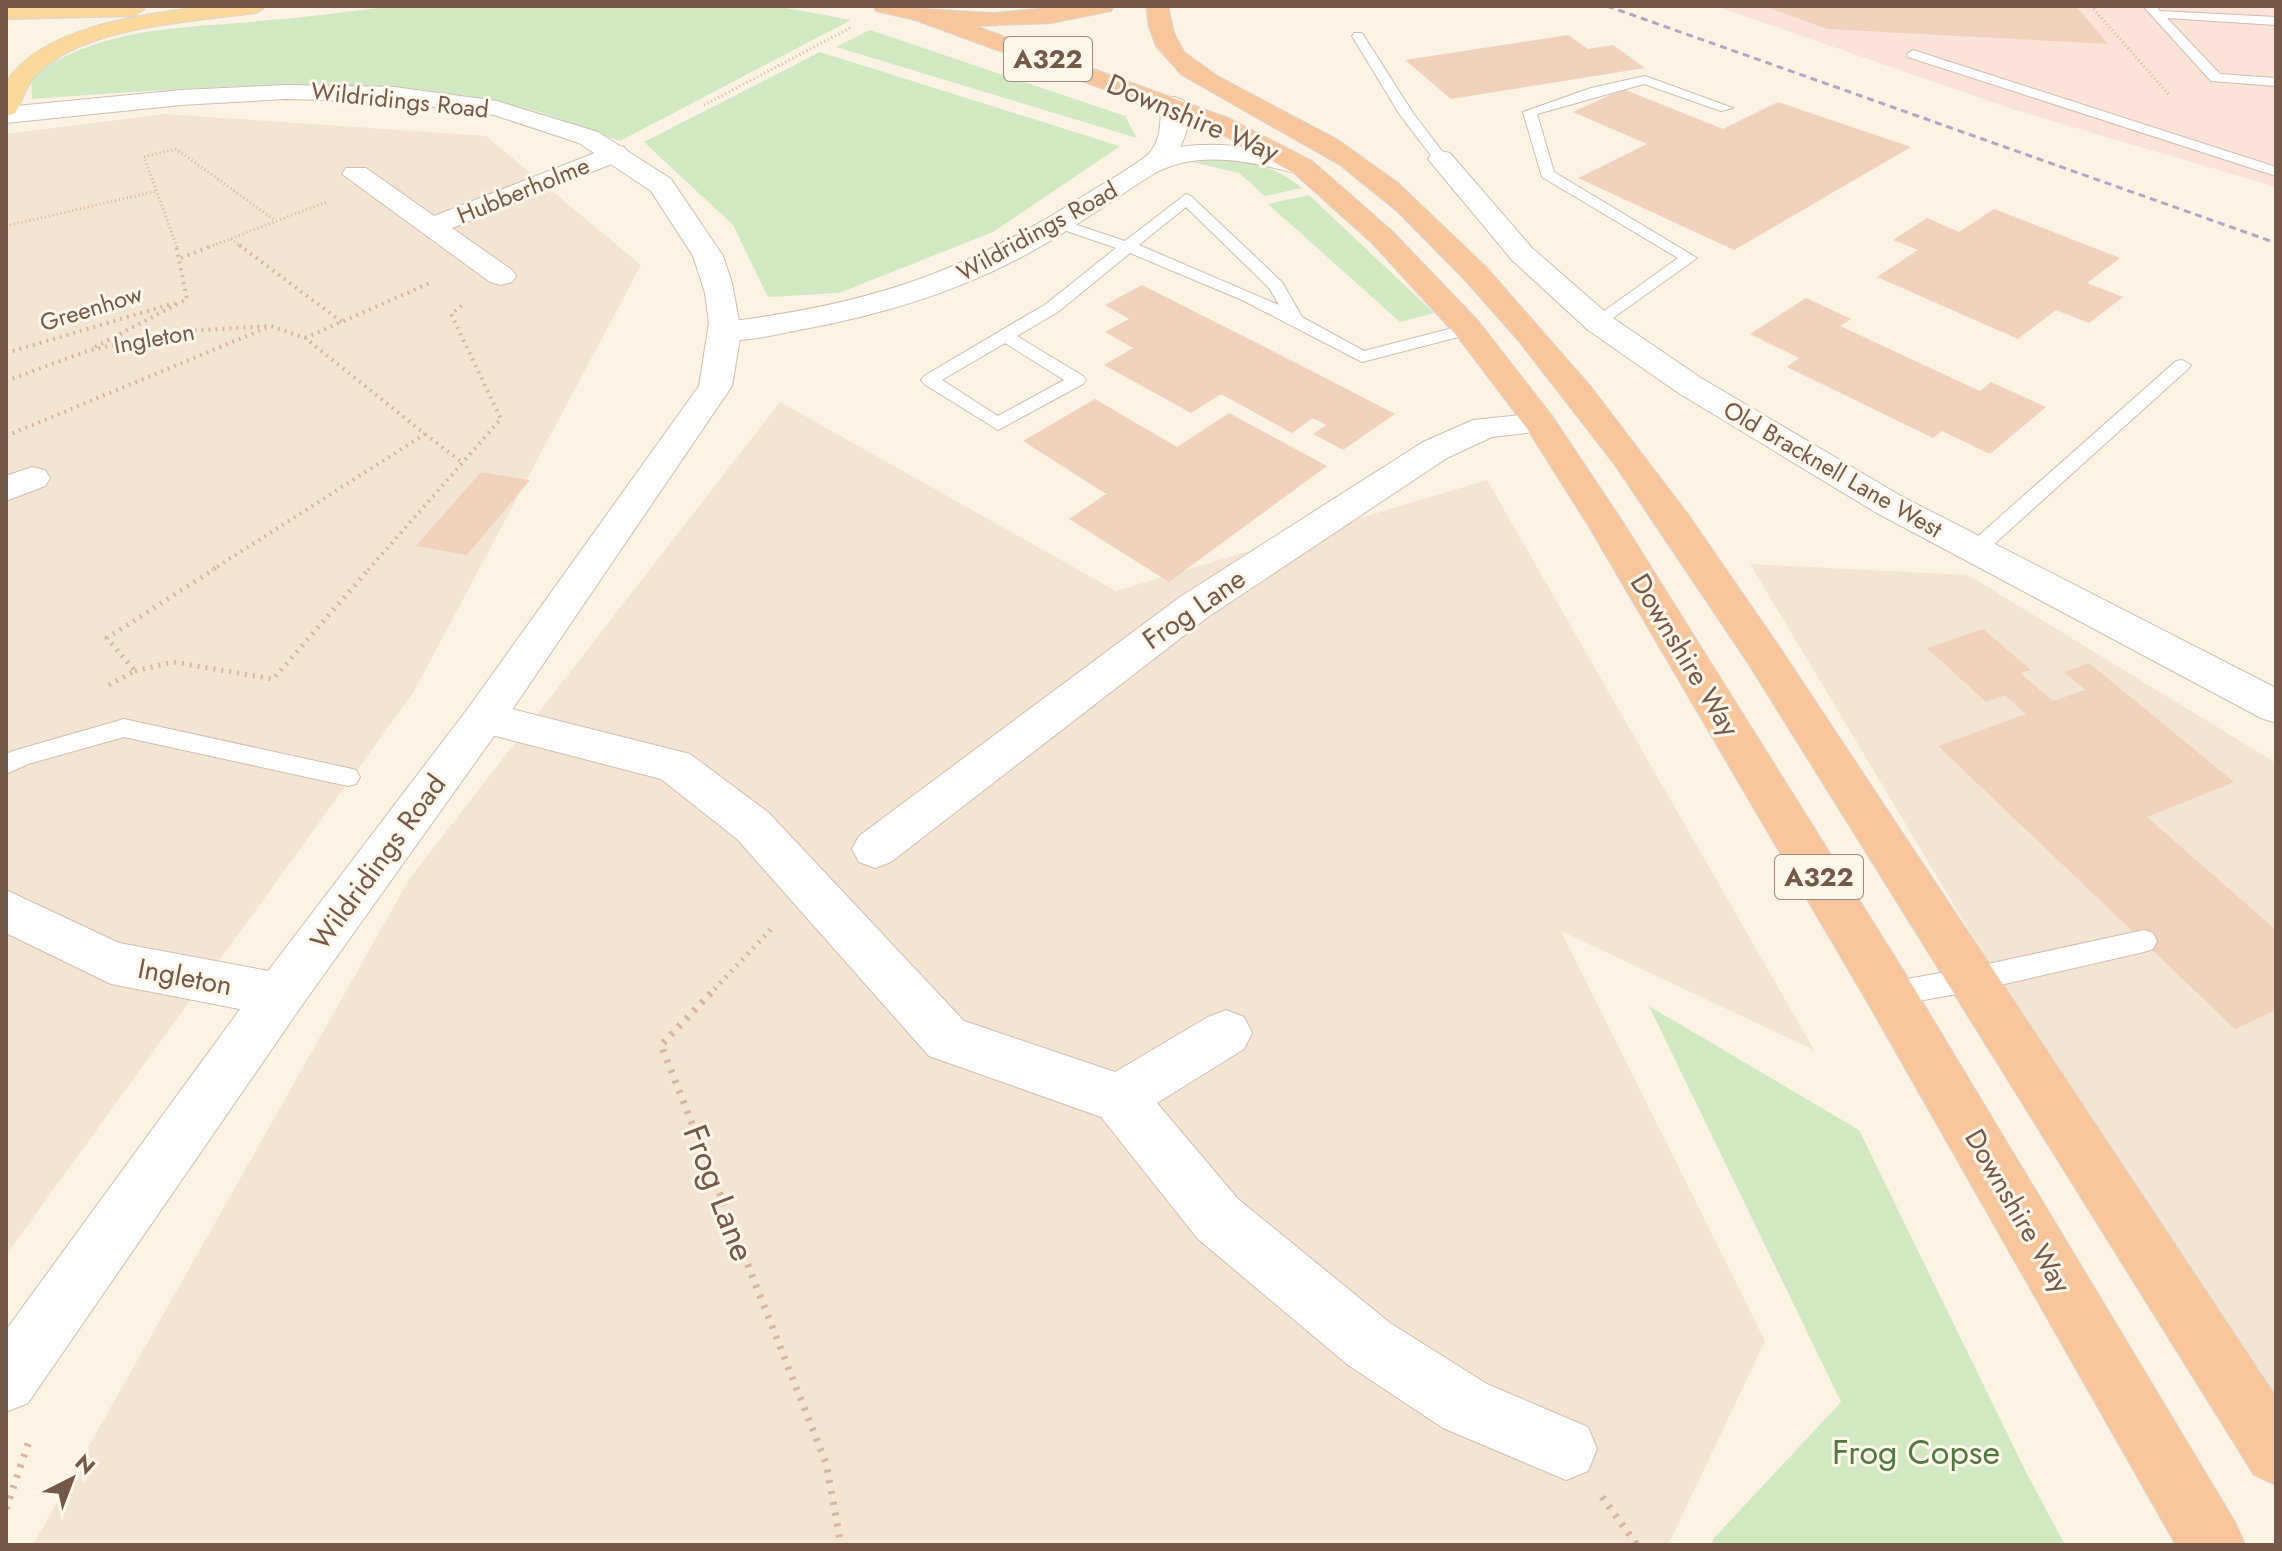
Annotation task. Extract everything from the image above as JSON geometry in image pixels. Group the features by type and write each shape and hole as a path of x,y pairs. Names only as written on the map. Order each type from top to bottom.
{"highway":[{"path":"883,6 922,15 1034,18 1103,6"},
{"name":"Downshire Way","path":"1157,6 1162,34 1177,58 1215,83 1328,145 1361,168 1461,258 1534,337 1652,486 1974,979 2276,1453"},
{"name":"Downshire Way","path":"922,15 1174,105 1219,123 1303,167 1383,238 1468,329 1540,423 1606,524 1890,994 2212,1545"}],"main road":[{"path":"6,12 189,6"},
{"path":"6,108 14,86 23,75 44,57 60,49 140,24 256,6"}],"street":[{"name":"Wildridings Road","path":"6,115 247,92 366,92 501,110 558,127 615,153 666,188 686,211 711,265 725,331 715,386 484,718 280,995 6,1381"},
{"name":"Wildridings Road","path":"1158,161 1171,141 1177,124 1174,105"},
{"name":"Wildridings Road","path":"725,331 829,317 894,301 978,268 1060,224 1158,161 1192,154 1226,152 1254,154 1303,167"},
{"name":"Hubberholme","path":"430,227 615,153"},
{"name":"Old Bracknell Lane West","path":"1441,159 1522,254 1599,323 1772,437 1888,504 2276,707"},
{"name":"Hubberholme","path":"364,179 490,269"},
{"name":"Frog Lane","path":"875,849 1194,607 1435,450 1485,427 1540,423"},
{"path":"484,718 675,766 753,826 947,1039 1119,1098 1218,1219 1369,1344 1465,1406 1566,1449"},
{"name":"Ingleton","path":"6,910 111,963 280,995"},
{"path":"1119,1098 1226,1033"}],"lane":[{"path":"2153,10 2276,21"},
{"path":"2153,10 2216,78 2276,82"},
{"path":"1358,36 1407,115 1441,159"},
{"path":"1913,54 2276,172"},
{"path":"1599,323 1689,258 1547,174 1530,112 1596,91 1645,80 1726,108"},
{"path":"1005,336 1077,380 998,424 930,380 1052,308 1186,199 1276,285 1294,317"},
{"path":"1060,224 1086,237 1128,247 1294,317 1362,357 1468,329"},
{"path":"1975,550 2182,365"},
{"path":"6,765 21,757 124,728 348,777"},
{"path":"1890,994 1974,979 2144,941"}],"path":[{"path":"704,105 851,28"},
{"path":"187,299 181,258 144,157 176,149 276,221"},
{"path":"181,258 276,221 364,179"},
{"path":"6,226 157,191"},
{"path":"231,239 342,322"},
{"path":"108,686 135,671 173,662 273,679 501,419 451,314 490,269"},
{"name":"Hubberholme","path":"305,338 490,269"},
{"name":"Greenhow","path":"87,351 187,299"},
{"name":"Greenhow","path":"6,353 187,299"},
{"path":"6,436 271,326"},
{"name":"Ingleton","path":"6,381 87,351 171,332 271,326 305,338 463,463"},
{"path":"135,671 107,638 425,434"},
{"name":"Frog Lane","path":"809,888 661,1045 826,1463 841,1545"},
{"path":"6,1509 31,1435"}],"shaded area":[{"path":"1715,6 2276,6 2276,187 2015,110"},
{"path":"165,114 486,136 641,265 413,693 6,1255 6,134"},
{"path":"780,402 1116,591 1487,480 1814,1050 1561,931 1765,1341 1668,1545 33,1545 410,878"},
{"path":"1750,564 1968,575 2276,763 2276,1443"}],"green space":[{"path":"392,6 776,6 851,20 620,141 517,106 457,95 396,89 214,87 32,99 31,76 60,59 117,38 176,28"},
{"path":"870,30 1125,116 1137,138 836,47"},
{"path":"820,52 1119,147 993,232 839,293 768,297 733,225 644,142"},
{"path":"1222,159 1264,167 1302,188 1265,196 1239,173 1192,162"},
{"path":"1309,195 1434,313 1400,322 1268,204"},
{"name":"Frog Copse","path":"1649,1006 1859,1130 2025,1470 2065,1545 1712,1545 1713,1539 1841,1402"}],"building":[{"path":"1764,6 2076,6 2108,44 1827,29"},
{"path":"1568,35 1588,49 1613,45 1645,68 1451,99 1405,60"},
{"path":"1623,89 1723,129 1778,102 1911,147 1734,250 1578,178 1647,144 1573,112"},
{"path":"1994,209 2120,258 2087,283 2123,297 2089,323 2056,310 2018,339 1877,277 1918,250 1893,240 1927,218 1959,232"},
{"path":"1142,285 1395,414 1343,450 1313,434 1326,425 1313,418 1292,433 1221,394 1191,413 1104,365 1133,348 1105,332 1129,319 1105,305"},
{"path":"1806,298 1851,319 1840,326 1980,391 1991,382 2046,407 1990,454 1942,431 1933,438 1787,367 1799,358 1750,334"},
{"path":"1095,399 1177,447 1229,413 1327,466 1169,582 1069,519 1106,494 1023,441"},
{"path":"481,472 530,480 467,555 416,546"},
{"path":"1983,629 2031,670 2020,673 2053,701 2085,690 2064,672 2089,663 2234,782 2147,817 2276,930 2276,1010 2235,1029 1938,746 2026,714 2005,695 1986,702 1927,648"}],"railway":[{"path":"1607,6 2276,243"}]}
